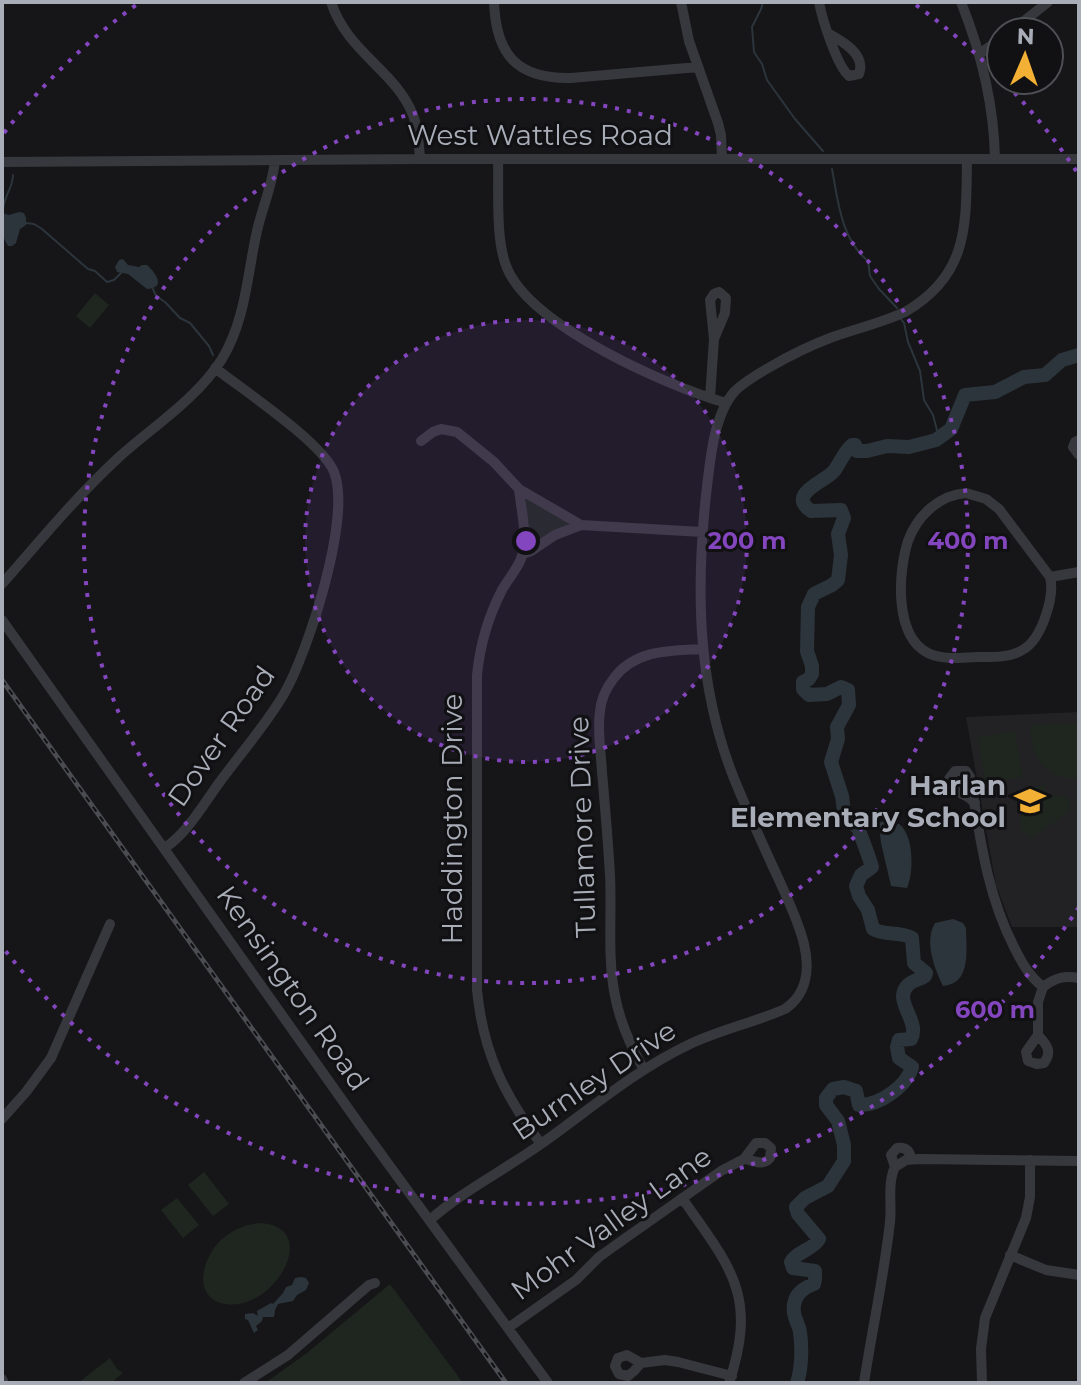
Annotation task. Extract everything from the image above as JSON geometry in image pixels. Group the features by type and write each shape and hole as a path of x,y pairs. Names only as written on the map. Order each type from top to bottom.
{"street":[{"path":"331,2 348,36 405,99 414,118 420,159"},
{"path":"494,2 496,28 505,50 532,73 556,78 698,67"},
{"path":"681,2 687,33 718,123 722,159"},
{"path":"819,2 829,34"},
{"path":"961,2 989,95 995,159"},
{"path":"1030,16 1048,2"},
{"path":"979,54 985,50"},
{"path":"498,159 502,250 508,271 520,289 553,318 597,347 657,377 726,403 743,383 777,363 824,340 905,312 937,287 953,265 962,238 967,159"},
{"name":"West Wattles Road","path":"2,162 1079,159"},
{"path":"2,584 101,474 197,390 215,368 233,337 242,313 275,160"},
{"path":"710,398 714,339"},
{"name":"Dover Road","path":"165,848 194,818 272,713 291,679 311,630 329,564 338,511 336,476 324,457 294,429 215,368"},
{"name":"Burnley Drive","path":"430,1220 667,1055 708,1036 785,1009 800,995 806,975 804,944 720,745 706,681 701,588 702,532 715,439 726,403"},
{"path":"421,441 441,429 457,432 494,462 519,489 581,525"},
{"path":"1079,440 1073,447 1079,455"},
{"path":"519,489 524,530 523,554 555,535 581,525 702,532"},
{"path":"972,493 993,504 1050,577 1051,598 1039,631 1031,644 1012,655 970,658 934,656 917,645 905,625 902,572 907,544 915,525 934,505 948,496 972,493"},
{"name":"Haddington Drive","path":"523,554 491,613 477,675 477,990 490,1057 512,1102 541,1144"},
{"path":"1050,577 1079,572"},
{"name":"Kensington Road","path":"2,620 362,1128 548,1383"},
{"name":"Tullamore Drive","path":"644,1070 617,1006 613,980 600,710 606,690 614,678 636,659 655,653 703,649"},
{"path":"975,803 990,890 1025,968 1043,987"},
{"path":"2,1119 51,1058 110,924"},
{"path":"1038,1035 1038,1002 1043,987 1059,978 1079,978"},
{"path":"864,1383 891,1219 891,1179 895,1167 891,1155 897,1148 908,1151 911,1159 1079,1161"},
{"name":"Mohr Valley Lane","path":"508,1328 576,1280 599,1257 730,1165 744,1159"},
{"path":"982,1383 981,1349 985,1318 1023,1227 1028,1209 1030,1160"},
{"path":"641,1363 678,1362 730,1380 741,1335 739,1295 726,1262 682,1198"},
{"path":"1010,1255 1046,1270 1079,1275"},
{"path":"244,1383 288,1355 375,1283"}],"shaded area":[{"path":"2,213 9,215 24,213 26,225 20,229 16,243 8,246 2,235"},
{"path":"123,259 128,265 147,265 156,275 157,286 147,289 128,274 117,272 115,267"},
{"path":"95,293 109,305 90,328 76,316"},
{"path":"526,497 571,523 528,547"},
{"name":"Harlan Elementary School","path":"1079,712 1079,927 1012,927 996,885 966,717"},
{"path":"1079,723 1079,778 1058,776 1036,756 1031,725"},
{"path":"1015,731 1023,777 985,783 978,737"},
{"path":"1044,785 1049,798 1063,795 1069,801 1070,808 1031,837 1022,831 1022,817 1027,810 1025,797 1035,793 1035,787"},
{"path":"886,820 899,824 908,836 912,864 907,888 891,886 879,823"},
{"path":"953,919 963,923 966,928 965,964 959,979 943,986 934,963 930,938 935,923"},
{"path":"204,1172 229,1204 213,1216 188,1185"},
{"path":"177,1198 199,1225 183,1238 161,1210"},
{"path":"261,1223 279,1228 288,1239 290,1253 284,1268 274,1283 244,1303 226,1304 215,1300 204,1286 203,1276 209,1256 230,1233"},
{"path":"301,1277 309,1283 306,1290 293,1301 278,1304 274,1317 263,1317 254,1333 245,1314 258,1316 257,1311 273,1304 295,1278"},
{"path":"390,1284 463,1383 265,1383 307,1353"},
{"path":"110,1358 123,1373 111,1383 78,1383"}],"waterway":[{"path":"763,2 752,27 754,52 767,80 823,151"},
{"path":"832,169 846,231 868,261 870,276 897,308"},
{"path":"3,213 13,175"},
{"path":"26,223 42,229 107,282 121,273"},
{"path":"153,289 156,296 190,323 213,355"},
{"path":"901,319 920,371 924,400 933,415 939,438"},
{"path":"797,1383 801,1344 794,1303 801,1291 814,1284 815,1271 793,1268 791,1262 819,1239 798,1214 796,1207 805,1198 828,1186 844,1161 838,1121 826,1105 826,1098 833,1089 844,1087 856,1091 859,1105 867,1104 883,1098 904,1081 912,1067 899,1058 897,1047 899,1040 911,1039 913,1032 903,998 904,991 926,973 914,963 912,938 873,929 856,886 861,875 872,867 857,827 845,819 842,796 831,762 838,739 837,727 849,705 848,690 841,687 827,694 809,695 803,689 803,682 812,674 807,651 808,607 814,594 838,580 841,555 838,534 844,518 841,510 811,511 804,505 803,499 810,489 834,471 852,445 857,451 867,451 887,446 909,447 936,440 951,429 965,395 995,392 1024,377 1045,375 1062,360 1079,355"}],"railway":[{"path":"2,680 506,1383"}],"place":[{"name":"Harlan Elementary School","path":"1030,801"}]}
